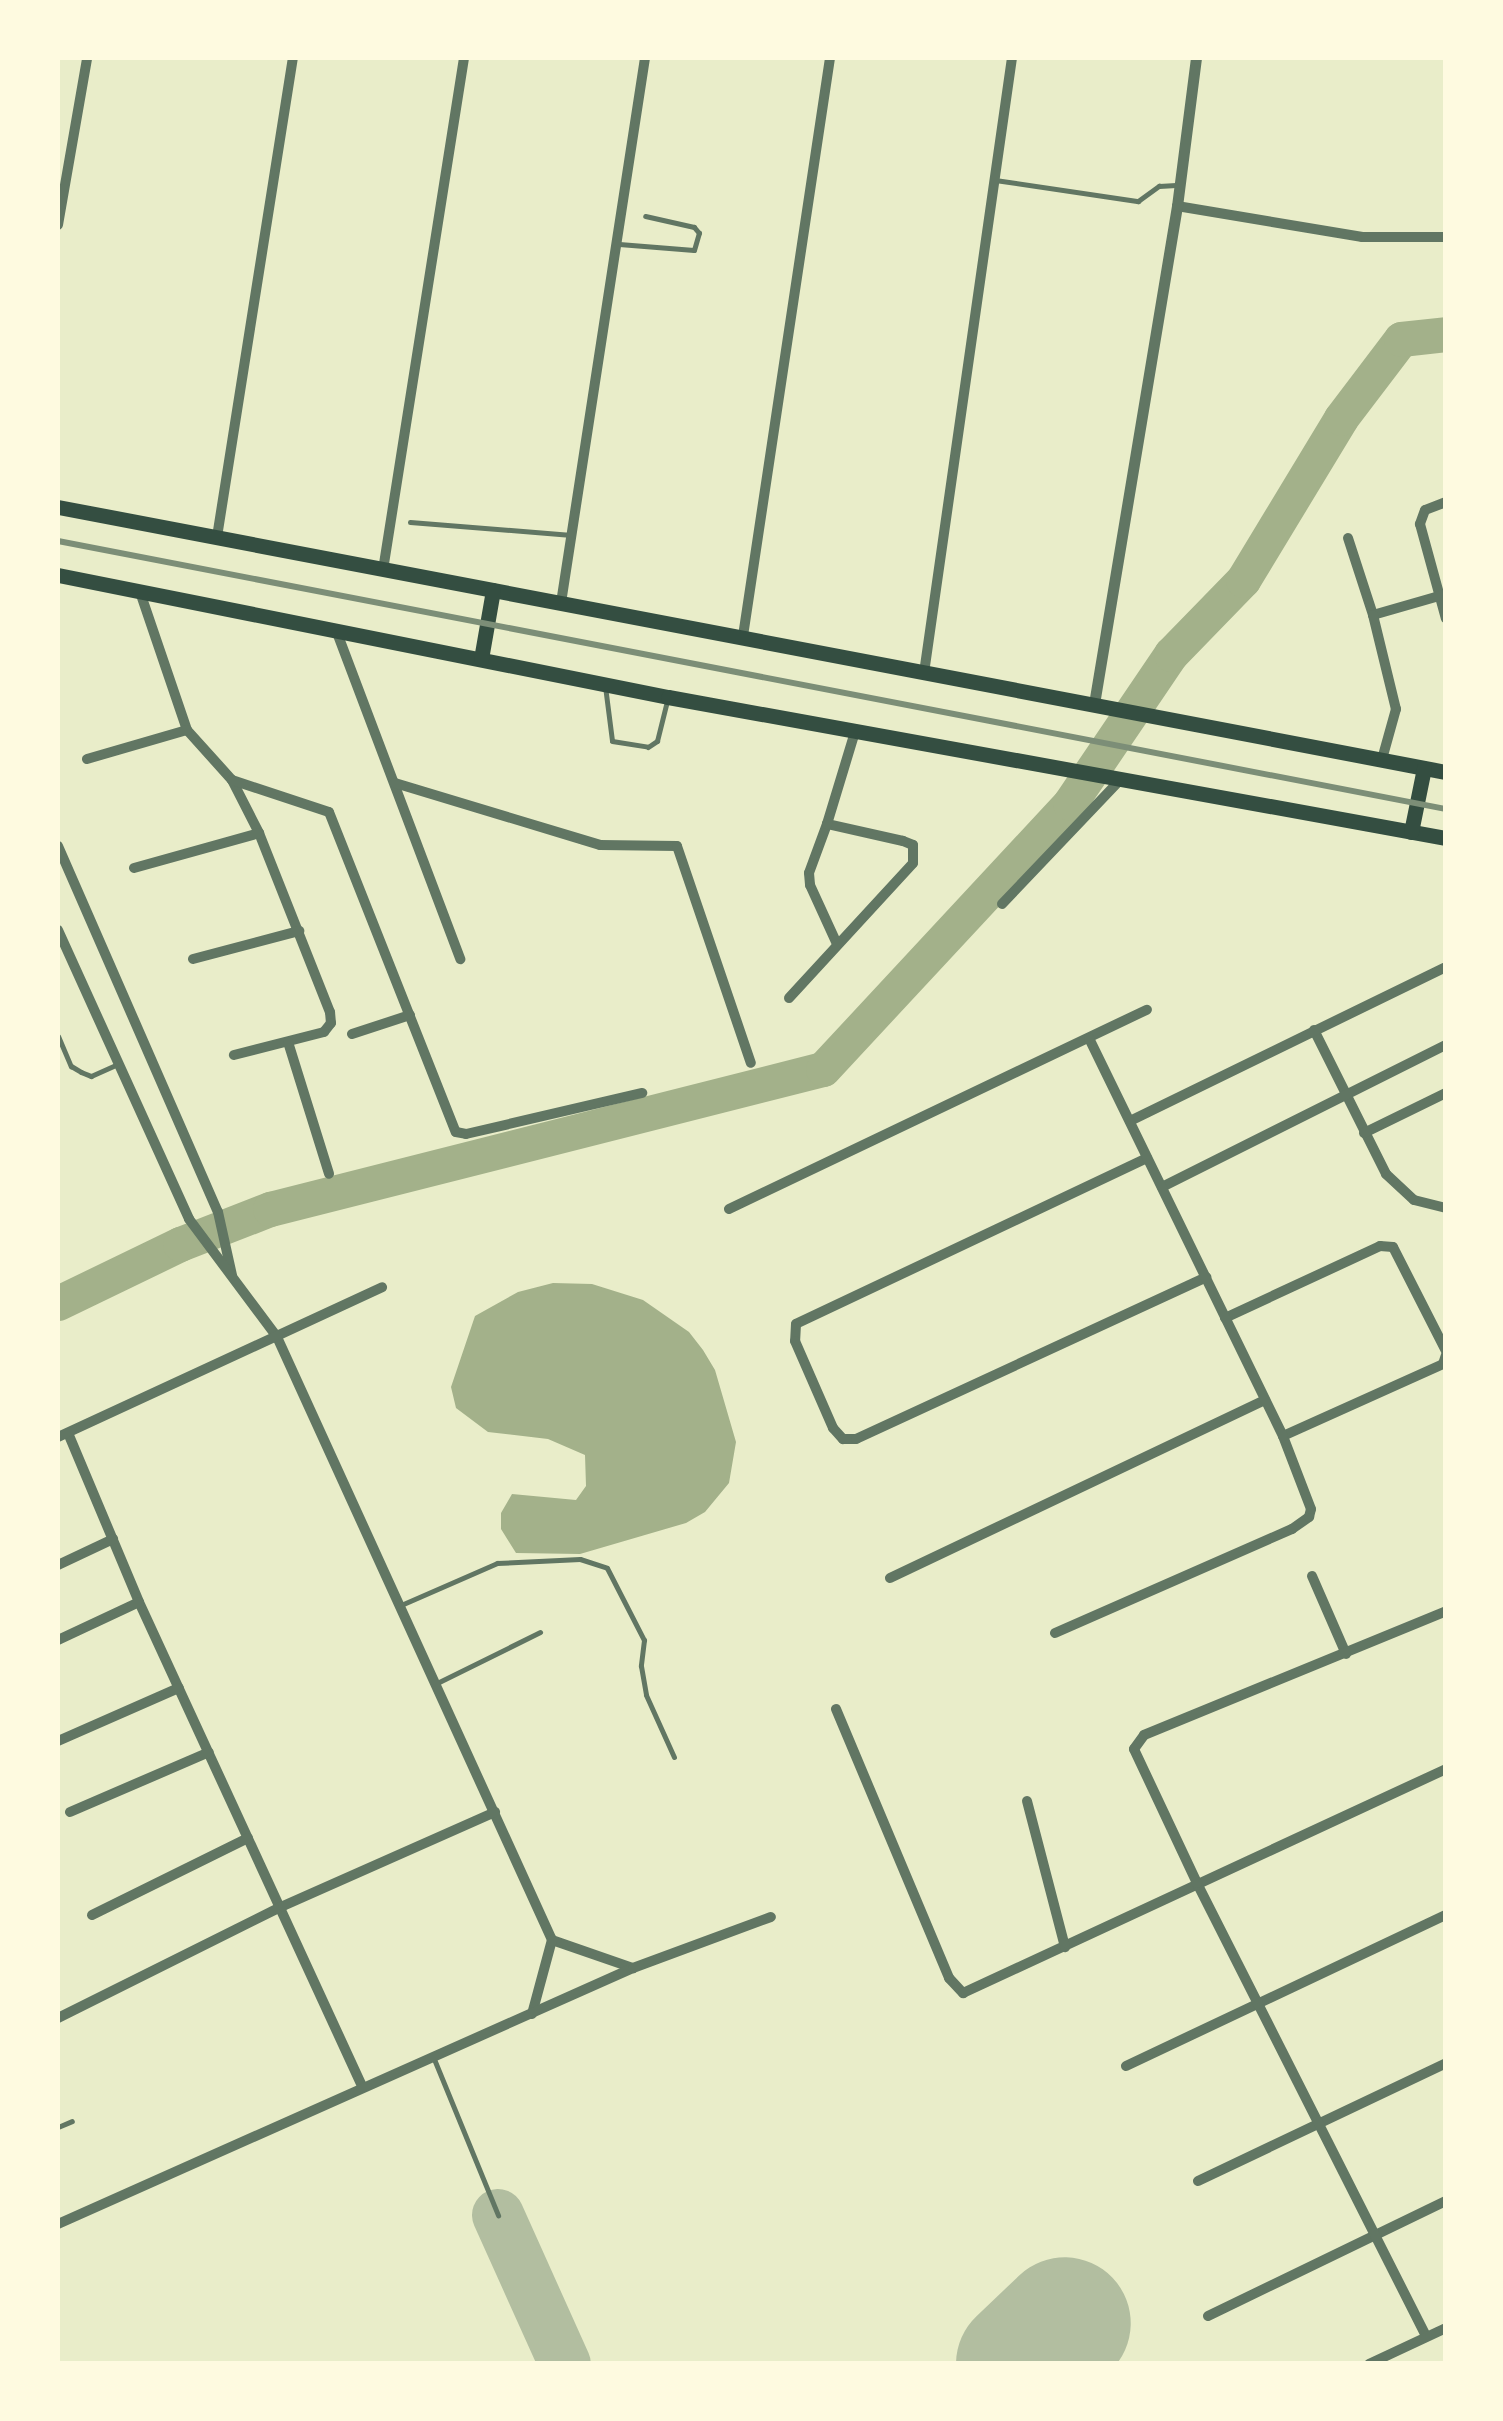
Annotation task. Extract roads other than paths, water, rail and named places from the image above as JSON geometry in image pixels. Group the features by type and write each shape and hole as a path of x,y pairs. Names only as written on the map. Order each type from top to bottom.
{"main road":[{"path":"58,506 1446,772"},
{"path":"58,576 668,697 1446,838"},
{"path":"481,659 493,590"},
{"path":"1411,832 1424,768"}],"street":[{"path":"58,222 86,58"},
{"path":"217,537 293,58"},
{"path":"382,570 464,58"},
{"path":"561,603 646,58"},
{"path":"743,636 830,58"},
{"path":"924,673 1012,58"},
{"path":"1094,704 1177,206 1196,58"},
{"path":"1177,206 1362,237 1446,237"},
{"path":"1446,502 1424,510 1420,524 1446,619"},
{"path":"1348,538 1374,615 1396,709 1382,760"},
{"path":"140,592 187,730 232,780 259,832 331,1023 324,1032 234,1054"},
{"path":"1374,615 1442,594"},
{"path":"336,630 460,959"},
{"path":"86,759 187,730"},
{"path":"837,944 810,885 810,872 855,732"},
{"path":"232,780 329,812 456,1132 466,1134 642,1093"},
{"path":"1002,904 1112,780"},
{"path":"396,784 600,845 677,846 751,1063"},
{"path":"789,998 913,863 916,854 913,845 904,841 827,824"},
{"path":"134,868 259,832"},
{"path":"58,846 218,1212 233,1279"},
{"path":"58,930 189,1219 277,1337 552,1940 532,2014"},
{"path":"193,959 299,931"},
{"path":"1130,1120 1446,967"},
{"path":"728,1210 1146,1010"},
{"path":"352,1034 410,1015"},
{"path":"1314,1030 1344,1096 1393,1182 1414,1200 1442,1206"},
{"path":"1055,1634 1302,1523 1311,1510 1282,1436 1089,1039"},
{"path":"288,1042 329,1174"},
{"path":"1162,1187 1446,1045"},
{"path":"1364,1132 1446,1094"},
{"path":"1147,1158 796,1324 795,1340 833,1428 843,1440 856,1439 1206,1276"},
{"path":"1225,1318 1380,1246 1393,1247 1446,1353 1442,1364 1282,1436"},
{"path":"362,2086 283,1906 63,1435 382,1287"},
{"path":"890,1578 1265,1400"},
{"path":"58,1565 113,1539"},
{"path":"1312,1576 1346,1654"},
{"path":"58,1640 139,1602"},
{"path":"1426,2336 1135,1758 1136,1742 1446,1611"},
{"path":"58,1741 180,1688"},
{"path":"836,1710 956,1988 970,1992 1446,1770"},
{"path":"70,1812 209,1752"},
{"path":"1027,1801 1066,1947"},
{"path":"58,2018 283,1906 495,1812"},
{"path":"92,1914 248,1838"},
{"path":"1126,2066 1446,1915"},
{"path":"58,2224 633,1968 771,1917"},
{"path":"552,1940 633,1968"},
{"path":"1198,2181 1446,2063"},
{"path":"1208,2316 1446,2201"},
{"path":"1369,2364 1446,2328"}],"lane":[{"path":"995,180 1138,201 1158,186 1180,184"},
{"path":"617,243 694,250 699,234 694,228 645,216"},
{"path":"410,522 571,535"},
{"path":"605,683 612,741 648,747 657,741 668,697"},
{"path":"58,1036 71,1066 81,1072 91,1076 120,1062"},
{"path":"401,1605 496,1563 580,1559 607,1568 644,1640 640,1666 646,1695 674,1757"},
{"path":"437,1683 540,1632"},
{"path":"433,2056 498,2216"},
{"path":"58,2127 72,2120"}],"waterway":[{"path":"58,1303 180,1244 270,1209 823,1069 1070,803 1171,654 1243,580 1341,418 1401,339 1446,334"}],"railway":[{"path":"58,541 1446,809"}]}
